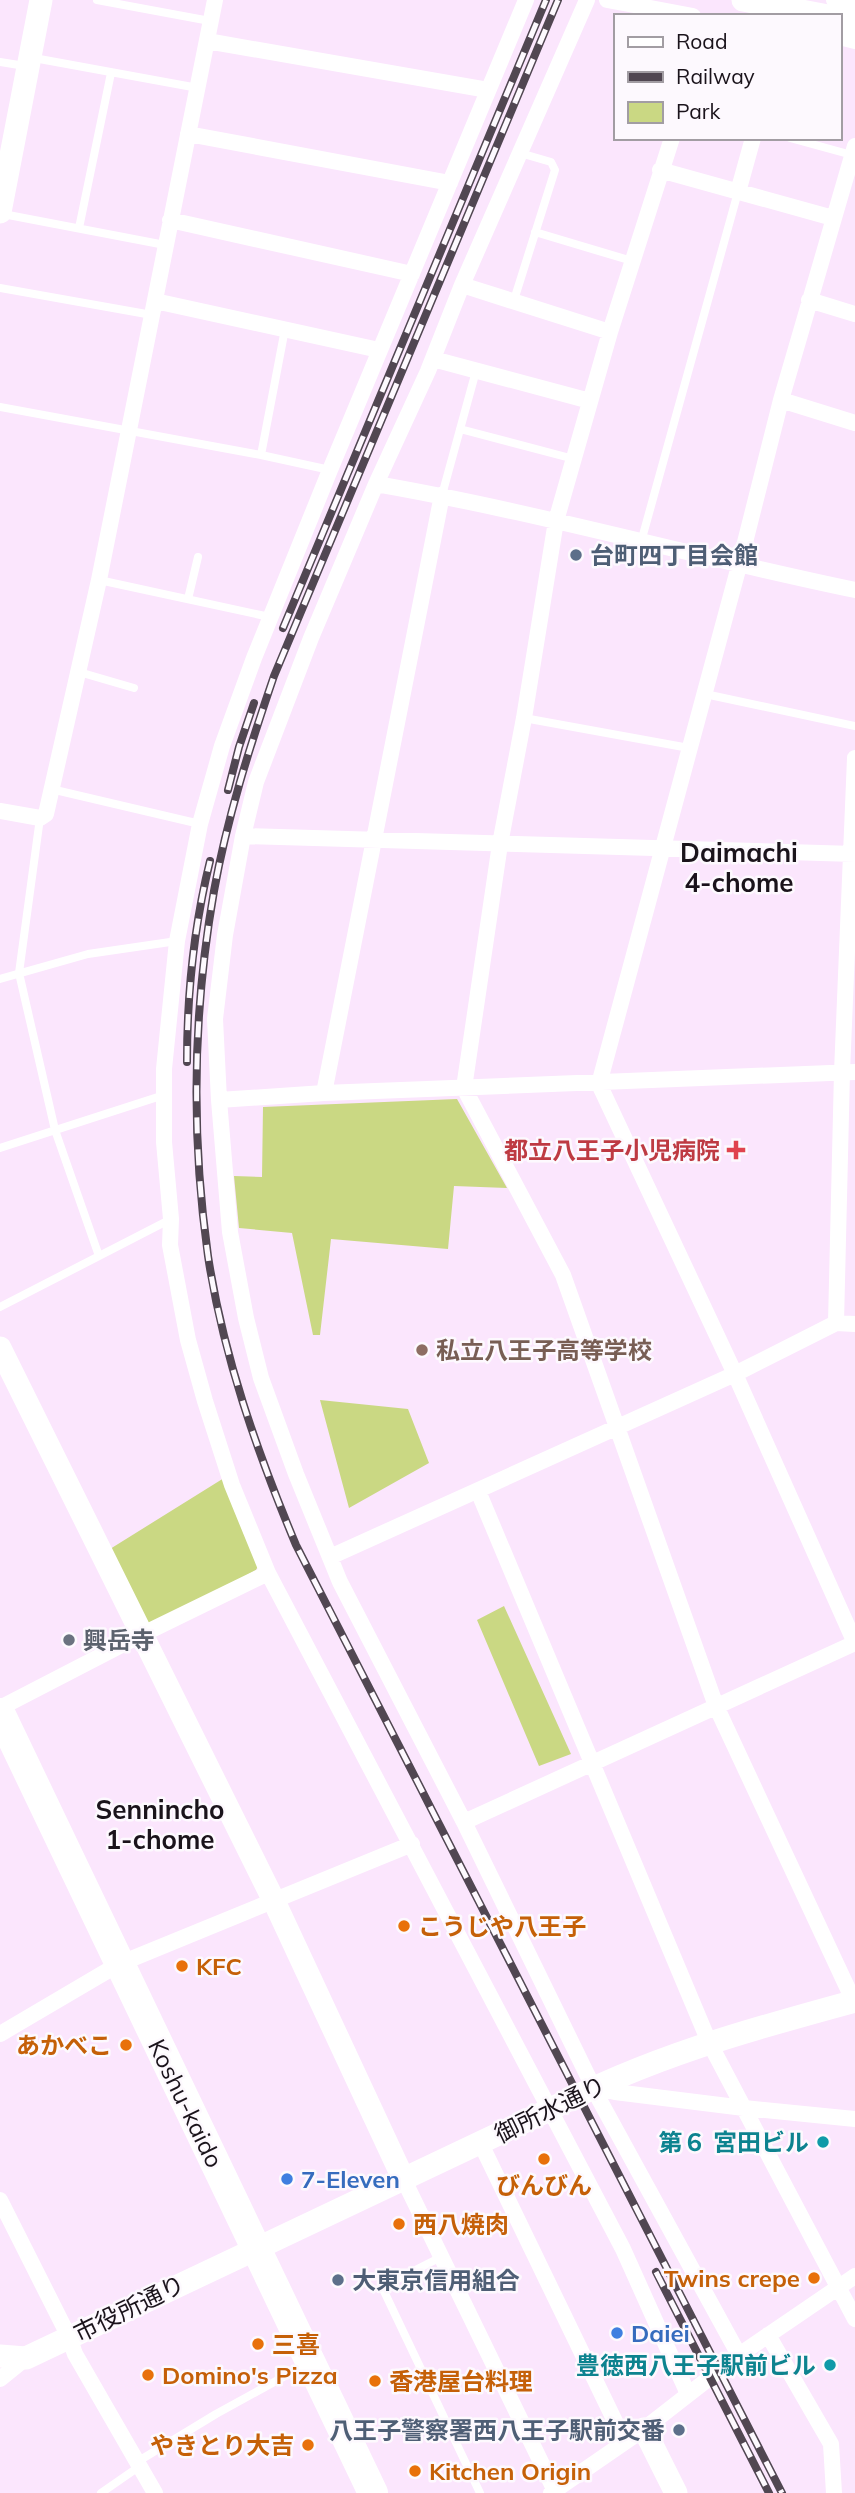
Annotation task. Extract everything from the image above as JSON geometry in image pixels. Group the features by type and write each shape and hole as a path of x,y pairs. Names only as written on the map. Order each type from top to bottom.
{"highway":[{"name":"Koshu-kaido","path":"0,1710 373,2493"}],"street":[{"path":"0,212 41,0"},
{"path":"0,811 40,818 46,814 99,580 215,0"},
{"path":"526,0 330,470 222,746 200,824 177,941 167,1031 164,1142 171,1219 170,1245 195,1364 232,1485 268,1573 623,2249 688,2394"},
{"path":"586,0 462,285 433,359 376,484 256,782 225,935 215,1019 219,1100 230,1232 246,1318 261,1378 340,1582 464,1822 593,2087 739,2355"},
{"path":"607,0 682,14"},
{"path":"743,0 817,14"},
{"path":"834,0 855,5"},
{"path":"207,41 488,90"},
{"path":"188,134 450,183"},
{"path":"672,140 660,170 610,332 556,520 524,718 500,844 464,1088 563,1275 716,1706 855,2002"},
{"path":"738,192 752,140"},
{"path":"464,1822 855,1643 735,1374 599,1084 705,694 781,400 853,158"},
{"path":"660,170 833,218"},
{"path":"170,220 412,274"},
{"path":"462,285 610,332"},
{"path":"809,300 855,314"},
{"path":"153,308 285,329 379,350"},
{"path":"433,359 590,401"},
{"path":"781,400 855,423"},
{"path":"376,484 442,495 556,520 739,566 855,590"},
{"path":"324,1093 442,495"},
{"path":"836,1323 849,1072 855,758"},
{"path":"243,836 852,854"},
{"path":"219,1100 324,1093 849,1072"},
{"path":"330,1557 735,1374 836,1323 855,1324"},
{"path":"0,1348 274,1901 554,2492 635,2436 739,2355 855,2276"},
{"path":"478,1491 709,2042 855,2319"},
{"path":"0,1710 141,1634 268,1573"},
{"path":"0,2034 119,1964 412,1844"},
{"name":"御所水通り","path":"256,2247 480,2143 593,2087 709,2042 855,2002"},
{"path":"593,2087 744,2109 855,2119"},
{"path":"480,2143 635,2436 676,2493"},
{"path":"0,2200 75,2354 155,2493"},
{"name":"市役所通り","path":"26,2358 256,2247"},
{"path":"768,2335 831,2444 834,2493"},
{"path":"0,2356 26,2358"},
{"path":"0,2379 26,2358"}],"lane":[{"path":"96,0 210,21"},
{"path":"0,62 30,62 198,88"},
{"path":"79,228 111,73"},
{"path":"796,140 853,158"},
{"path":"514,300 555,170 551,162 520,153"},
{"path":"642,542 738,192"},
{"path":"0,212 165,245"},
{"path":"535,232 632,261"},
{"path":"0,288 153,308"},
{"path":"261,455 285,329"},
{"path":"442,495 476,371"},
{"path":"0,407 330,470"},
{"path":"460,429 574,459"},
{"path":"188,599 198,557"},
{"path":"99,580 272,617"},
{"path":"79,672 134,688"},
{"path":"705,694 855,726"},
{"path":"524,718 689,748"},
{"path":"51,789 200,824"},
{"path":"40,818 19,973 55,1130 99,1256"},
{"path":"0,979 88,954 177,941"},
{"path":"0,1148 164,1095"},
{"path":"0,1307 171,1219"},
{"path":"441,2257 382,2287 480,2493"},
{"path":"101,2493 139,2464 276,2379 310,2362"}],"green space":[{"path":"457,1099 507,1188 454,1186 448,1249 331,1239 320,1335 313,1335 292,1233 239,1228 234,1176 262,1177 263,1107"},
{"path":"320,1400 408,1409 429,1463 349,1508"},
{"path":"224,1478 259,1564 256,1570 141,1635 102,1554"},
{"path":"504,1606 571,1754 539,1766 477,1620"}],"railway":[{"path":"283,628 546,0"},
{"path":"558,0 274,676 240,782 214,891 198,1027 197,1119 203,1210 214,1293 232,1366 255,1439 296,1545 782,2493"},
{"path":"228,790 254,703"},
{"path":"187,1062 192,961 210,861"},
{"path":"656,2272 769,2493"}],"place":[{"name":"台町四丁目会館","path":"576,555"},
{"name":"都立八王子小児病院","path":"736,1150"},
{"name":"私立八王子高等学校","path":"422,1350"},
{"name":"興岳寺","path":"69,1640"},
{"name":"こうじや八王子","path":"404,1926"},
{"name":"KFC","path":"182,1966"},
{"name":"あかべこ","path":"126,2045"},
{"name":"第６ 宮田ビル","path":"823,2142"},
{"name":"びんびん","path":"544,2159"},
{"name":"7-Eleven","path":"287,2179"},
{"name":"西八焼肉","path":"399,2224"},
{"name":"Twins crepe","path":"814,2278"},
{"name":"大東京信用組合","path":"338,2280"},
{"name":"Daiei","path":"617,2333"},
{"name":"三喜","path":"258,2344"},
{"name":"豊徳西八王子駅前ビル","path":"830,2365"},
{"name":"Domino's Pizza","path":"148,2375"},
{"name":"香港屋台料理","path":"375,2381"},
{"name":"八王子警察署西八王子駅前交番","path":"679,2430"},
{"name":"やきとり大吉","path":"308,2445"},
{"name":"Kitchen Origin","path":"415,2471"}],"district":[{"name":"Daimachi 4-chome","path":"739,867"},
{"name":"Sennincho 1-chome","path":"160,1824"}]}
